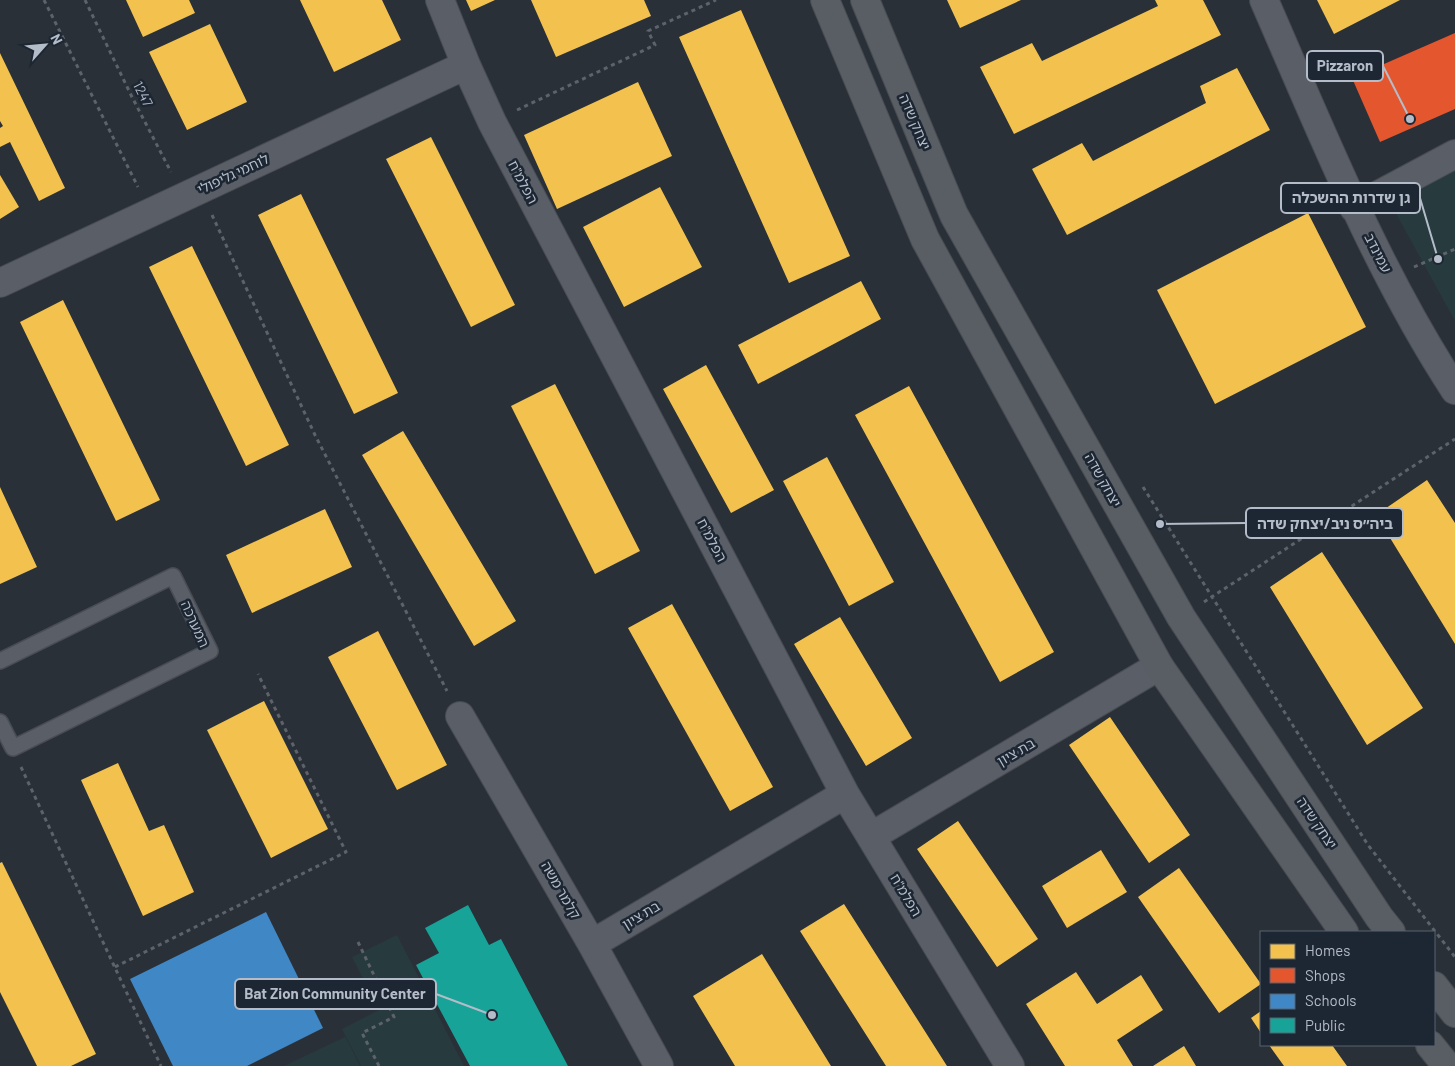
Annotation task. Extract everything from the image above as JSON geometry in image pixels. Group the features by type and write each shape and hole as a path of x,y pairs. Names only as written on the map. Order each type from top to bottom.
{"street":[{"name":"הפלמ\"ח","path":"440,0 466,65 492,122 845,794 1010,1066"},
{"path":"825,0 925,239 1159,666 1343,931"},
{"name":"יצחק שדה","path":"865,0 954,215 1180,618 1390,931"},
{"name":"עמינדב","path":"1264,0 1354,208 1390,277 1446,357 1455,390"},
{"name":"לוחמי גליפולי","path":"0,283 466,65"},
{"path":"1354,208 1455,154"},
{"name":"בת ציון","path":"872,836 1159,666"},
{"name":"קלמר משה","path":"460,716 592,944 659,1066"},
{"name":"בת ציון","path":"592,944 845,794"},
{"path":"1435,987 1455,1013"},
{"path":"1431,1046 1447,1066"}],"lane":[{"name":"המערכה","path":"0,661 172,576 210,651 13,748"},
{"path":"0,722 13,748"}],"path":[{"path":"44,0 151,212"},
{"name":"1247","path":"85,0 132,97 192,193 460,716"},
{"path":"492,122 654,45 648,30 716,0"},
{"path":"1390,277 1455,249"},
{"path":"1180,618 1455,439"},
{"path":"1139,481 1368,845 1435,931"},
{"path":"116,967 346,852 258,674"},
{"path":"13,748 161,1066"},
{"path":"1435,931 1455,957"},
{"path":"358,942 394,1016 362,1032 379,1066"}],"green space":[{"path":"1455,164 1455,321 1387,197"},
{"path":"397,935 464,1066 361,1066 342,1029 379,1010 352,957"},
{"path":"345,1037 360,1066 284,1066"}],"building: Homes":[{"path":"126,0 189,0 195,13 143,37"},
{"path":"300,0 382,0 401,40 334,72"},
{"path":"466,0 495,0 471,11"},
{"path":"531,0 644,0 651,16 556,57"},
{"path":"947,0 1021,0 960,28"},
{"path":"1155,0 1203,0 1221,35 1014,134 980,67 1032,43 1042,61 1158,6"},
{"path":"1317,0 1400,0 1334,34"},
{"path":"741,10 850,256 789,283 679,37"},
{"path":"210,24 247,102 187,130 149,52"},
{"path":"0,53 65,188 39,201 10,142 0,147 0,128 3,126 0,121"},
{"path":"1237,68 1270,130 1067,235 1032,169 1082,143 1093,161 1206,103 1200,86"},
{"path":"638,82 672,156 557,209 524,135"},
{"path":"431,137 515,305 471,327 386,159"},
{"path":"0,175 19,207 0,219"},
{"path":"660,187 702,267 624,307 583,227"},
{"path":"301,194 398,393 354,414 258,215"},
{"path":"1308,213 1366,327 1215,404 1157,290"},
{"path":"192,246 289,445 246,466 149,267"},
{"path":"861,281 881,319 758,384 738,345"},
{"path":"63,300 160,500 116,521 20,322"},
{"path":"706,365 774,490 731,513 663,389"},
{"path":"555,384 640,551 595,574 511,406"},
{"path":"909,386 1054,652 1000,682 855,415"},
{"path":"403,431 516,621 474,646 362,455"},
{"path":"827,457 894,582 849,606 783,481"},
{"path":"1427,480 1455,523 1455,644 1376,515"},
{"path":"0,487 37,567 0,584"},
{"path":"325,509 352,567 252,613 226,555"},
{"path":"1322,552 1423,708 1367,745 1270,587"},
{"path":"672,604 773,787 730,811 628,628"},
{"path":"840,617 912,738 866,766 794,644"},
{"path":"378,631 447,765 397,790 328,657"},
{"path":"264,701 328,829 271,858 207,730"},
{"path":"1110,717 1190,835 1149,863 1069,745"},
{"path":"118,763 149,831 164,825 194,892 143,916 81,780"},
{"path":"958,821 1038,939 997,967 917,849"},
{"path":"1101,850 1127,892 1067,928 1042,886"},
{"path":"2,862 96,1054 71,1066 37,1066 0,992 0,863"},
{"path":"1179,868 1260,985 1219,1013 1138,897"},
{"path":"844,904 947,1066 886,1066 800,931"},
{"path":"762,954 831,1066 735,1066 693,996"},
{"path":"1076,972 1097,1004 1141,975 1163,1010 1117,1040 1133,1066 1065,1066 1026,1004"},
{"path":"1260,1012 1260,1032 1251,1018"},
{"path":"1184,1046 1196,1066 1153,1066"},
{"path":"1270,1046 1333,1046 1347,1066 1284,1066"}],"building: Shops":[{"path":"1455,33 1455,109 1380,142 1352,78"}],"building: Schools":[{"path":"266,912 323,1028 247,1066 173,1066 130,979"}],"building: Public":[{"path":"468,905 489,945 501,939 568,1066 470,1066 416,965 439,953 425,928"}],"place":[{"name":"Pizzaron","path":"1410,119"},
{"name":"גן שדרות ההשכלה","path":"1438,259"},
{"name":"ביה״ס ניב/יצחק שדה","path":"1160,524"},
{"name":"Bat Zion Community Center","path":"492,1015"}]}
